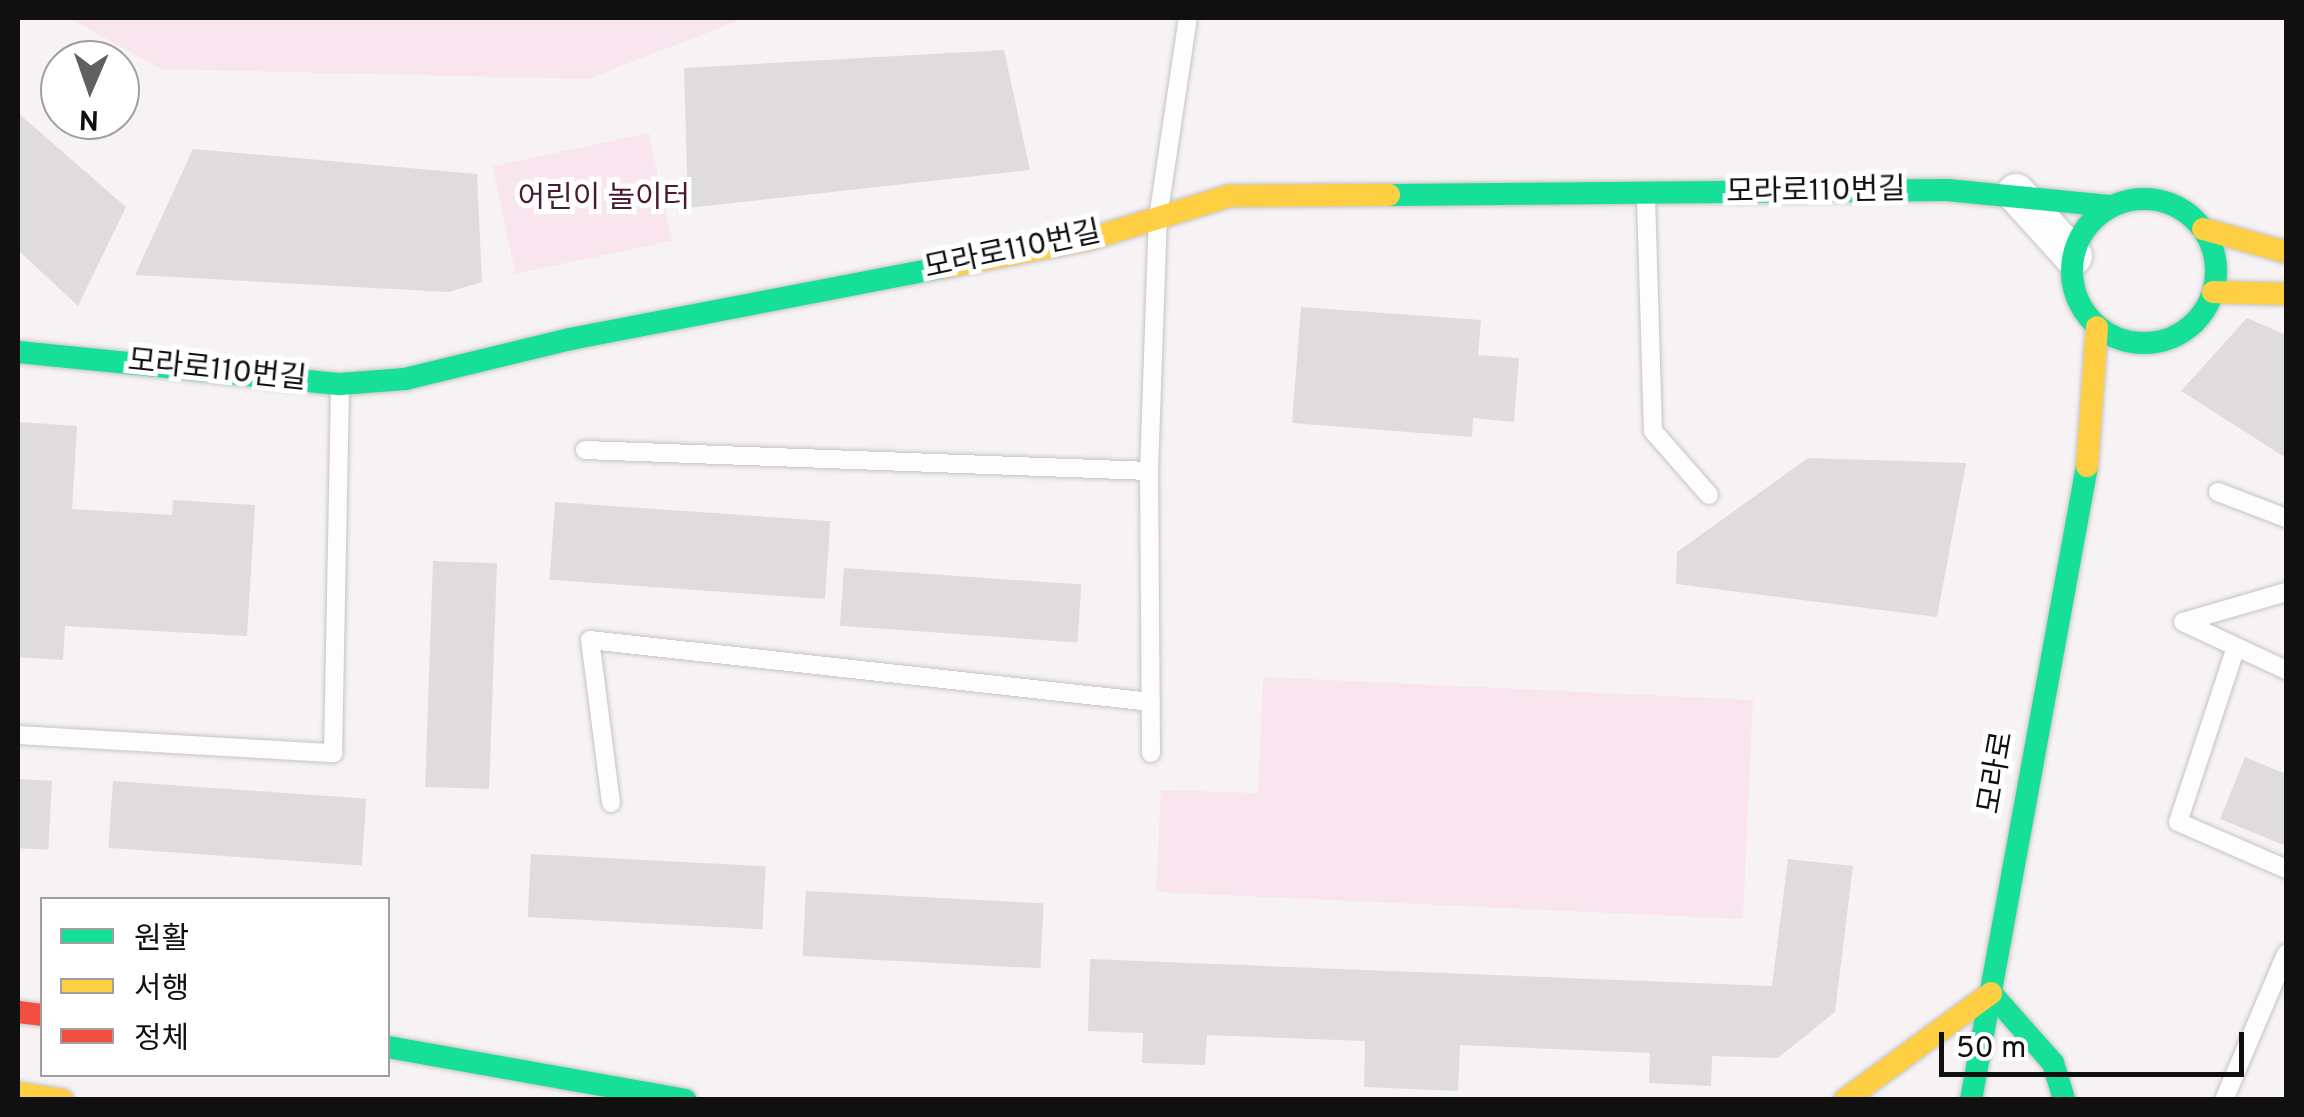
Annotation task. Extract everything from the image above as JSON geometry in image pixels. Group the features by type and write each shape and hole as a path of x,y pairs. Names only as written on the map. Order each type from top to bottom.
{"main road":[{"name":"모라로110번길","path":"18,352 340,384 405,379 570,339 1090,239 1229,196 2016,193 2110,206 2139,199 2168,203 2203,229 2286,252"},
{"path":"2110,206 2086,227 2072,256 2075,294 2098,326 2123,340 2152,343 2184,331 2213,292 2215,259 2203,229"},
{"path":"2213,292 2286,294"},
{"name":"모라로","path":"1971,1100 2058,596 2088,458 2098,326"},
{"path":"2134,376 2152,343"},
{"name":"모라로","path":"2088,458 2116,409"},
{"path":"1845,1100 1991,993 2053,1064 2064,1100"},
{"path":"390,1048 685,1100"},
{"path":"18,1094 62,1100"}],"street":[{"path":"2016,193 2072,256"}],"lane":[{"path":"1151,754 1149,472 1158,218 1188,18"},
{"path":"1646,197 1652,431 1710,495"},
{"path":"18,735 333,754 340,384"},
{"path":"585,450 1149,472"},
{"path":"2218,492 2286,518"},
{"path":"2286,592 2183,622 2286,670"},
{"path":"611,802 590,640 1151,702"},
{"path":"2236,647 2178,822 2286,868"},
{"path":"2224,1100 2286,954"}],"green space":[{"path":"70,18 745,18 588,79 160,69 140,58 140,40 109,40"},
{"name":"어린이 놀이터","path":"649,133 672,241 515,274 492,166"},
{"path":"1263,677 1753,700 1743,919 1156,892 1161,790 1258,793"}],"building":[{"path":"1004,50 1030,170 688,208 684,68"},
{"path":"18,113 40,132 40,140 49,140 126,207 78,306 18,250"},
{"path":"193,149 477,174 482,282 449,292 135,275"},
{"path":"1301,307 1481,320 1478,355 1519,358 1514,422 1473,418 1472,437 1292,423"},
{"path":"2247,318 2286,335 2286,458 2181,391"},
{"path":"18,422 77,426 72,509 172,515 173,500 255,505 247,636 65,626 63,660 18,657"},
{"path":"1808,458 1966,463 1937,617 1676,584 1677,552"},
{"path":"555,502 830,521 825,599 550,580"},
{"path":"433,561 497,563 489,789 425,787"},
{"path":"844,568 1081,585 1077,642 840,626"},
{"path":"2245,757 2286,774 2286,846 2220,819"},
{"path":"18,779 52,781 48,850 18,848"},
{"path":"113,781 366,799 362,866 108,848"},
{"path":"531,854 766,866 762,929 528,917"},
{"path":"1788,859 1853,866 1835,1012 1778,1058 1712,1056 1711,1086 1649,1083 1650,1053 1460,1045 1458,1091 1364,1087 1365,1041 1207,1035 1205,1065 1142,1063 1143,1033 1088,1031 1090,959 1772,986"},
{"path":"806,891 1044,903 1040,968 803,956"}],"traffic: fast":[{"path":"1389,195 1947,190 2111,206"},
{"path":"2144,199 2172,204 2195,220 2211,243 2216,271 2211,299 2195,322 2172,338 2144,343 2116,338 2093,322 2077,299 2072,271 2077,243 2093,220 2116,204 2144,199"},
{"path":"18,352 340,384 405,379 570,339 945,267"},
{"path":"1971,1100 2087,466"},
{"path":"1991,993 2053,1063 2064,1100"},
{"path":"390,1047 685,1100"}],"traffic: slow":[{"path":"945,267 1090,239 1229,196 1389,195"},
{"path":"2203,229 2286,252"},
{"path":"2213,292 2286,294"},
{"path":"2087,466 2097,327"},
{"path":"1845,1100 1991,993"},
{"path":"18,1093 62,1100"}],"traffic: jam":[{"path":"18,1012 40,1015"}]}
